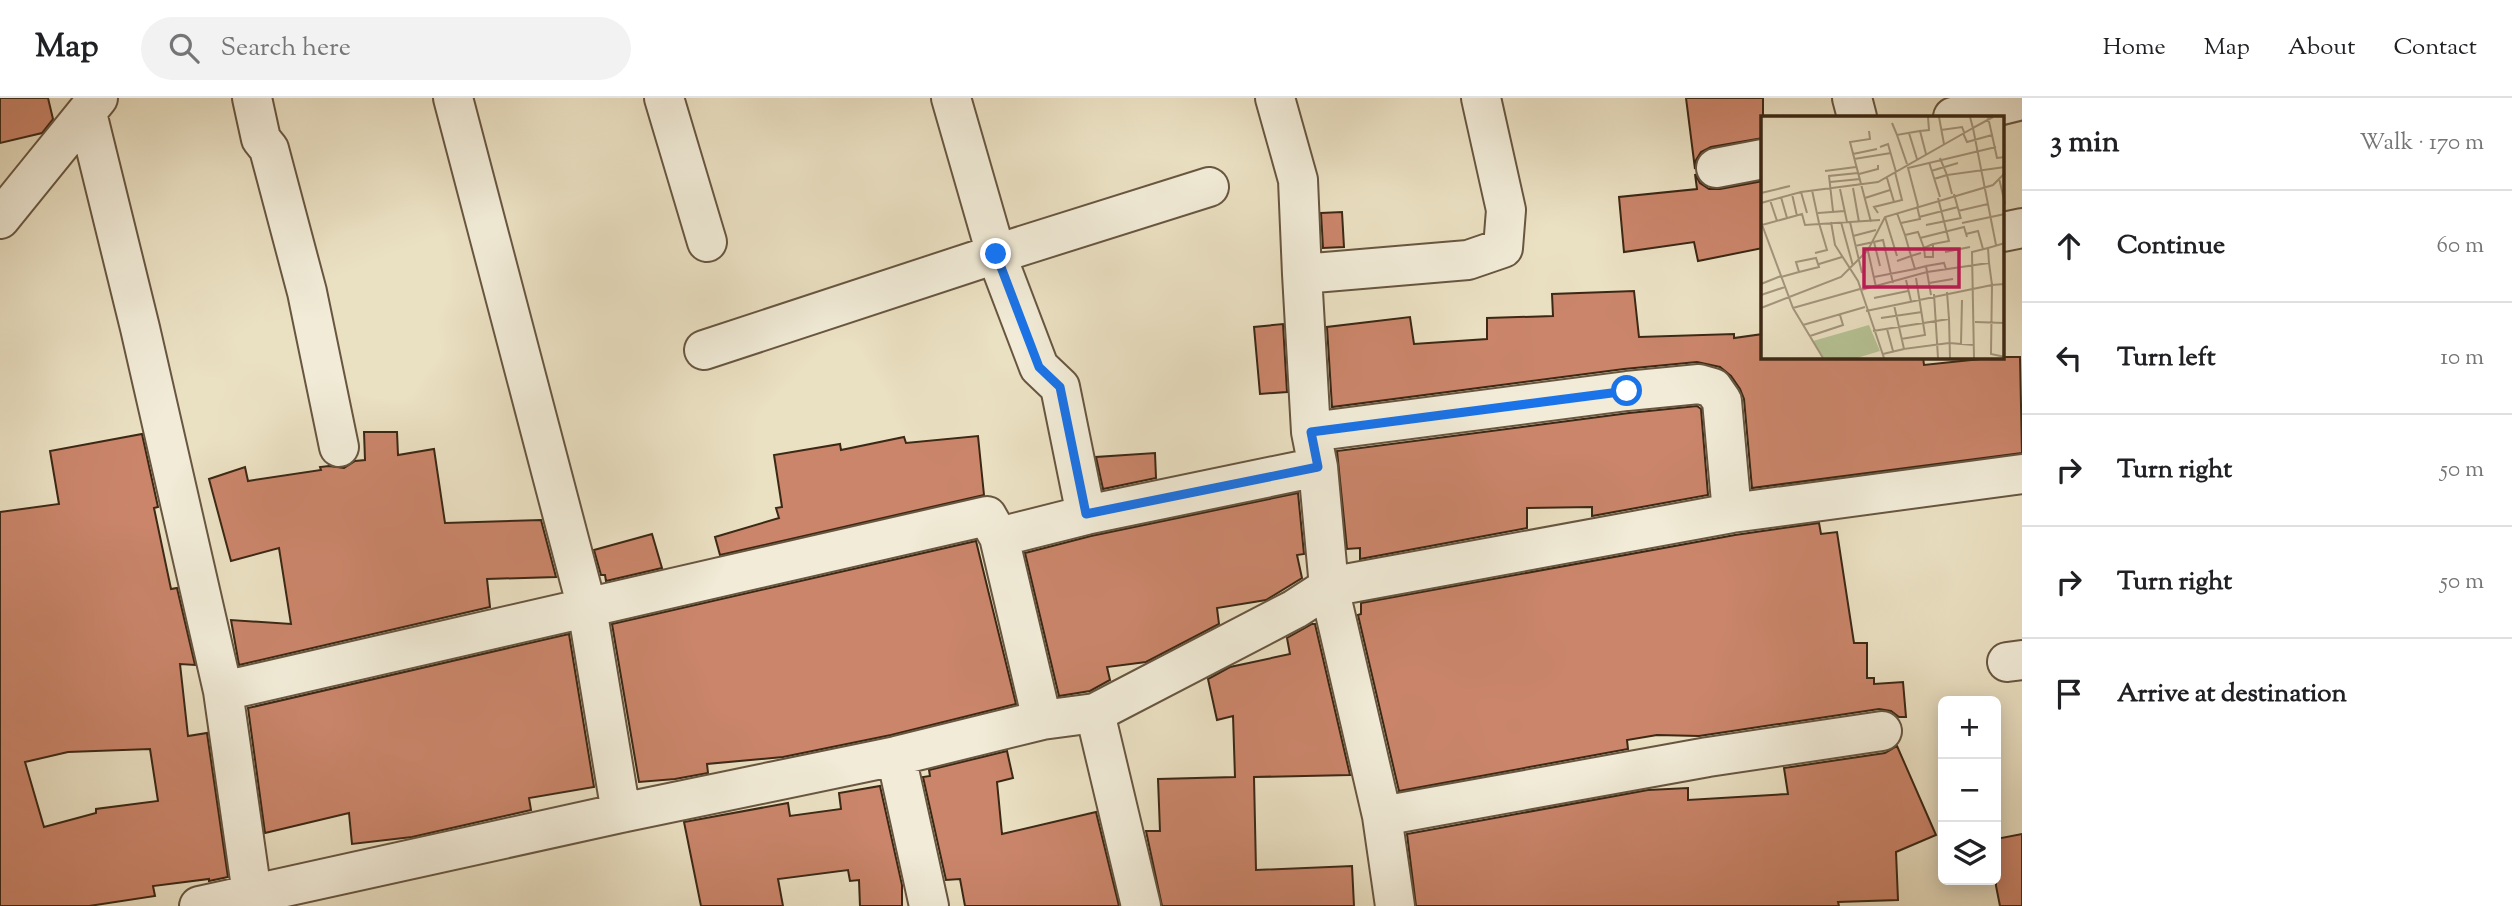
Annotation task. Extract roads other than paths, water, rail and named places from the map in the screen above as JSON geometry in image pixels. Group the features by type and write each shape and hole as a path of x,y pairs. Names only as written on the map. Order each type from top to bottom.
{"street":[{"path":"252,98 261,139 269,149 307,292 340,447"},
{"path":"453,98 587,608 621,813"},
{"path":"664,98 707,242"},
{"path":"951,98 996,254 1039,367 1060,387 1086,514"},
{"path":"1275,98 1298,180 1314,449 1329,587 1382,816 1395,906"},
{"path":"1303,274 1468,260 1503,248 1506,211 1481,98"},
{"path":"1852,98 1857,116"},
{"path":"1957,116 2022,100"},
{"path":"0,219 93,106"},
{"path":"93,106 140,328 223,691 252,894"},
{"path":"1716,168 1761,159"},
{"path":"704,350 1209,187"},
{"path":"2004,232 2022,228"},
{"path":"999,537 1314,449 1627,391 1699,384 1713,388 1722,401 1732,513"},
{"path":"199,906 896,755 1042,720 1095,713 1295,610 1329,587 1732,513 2022,474"},
{"path":"223,691 987,516 999,537 1042,720"},
{"path":"1095,713 1141,906"},
{"path":"1382,816 1708,757 1882,730"},
{"path":"896,755 929,906"}]}
